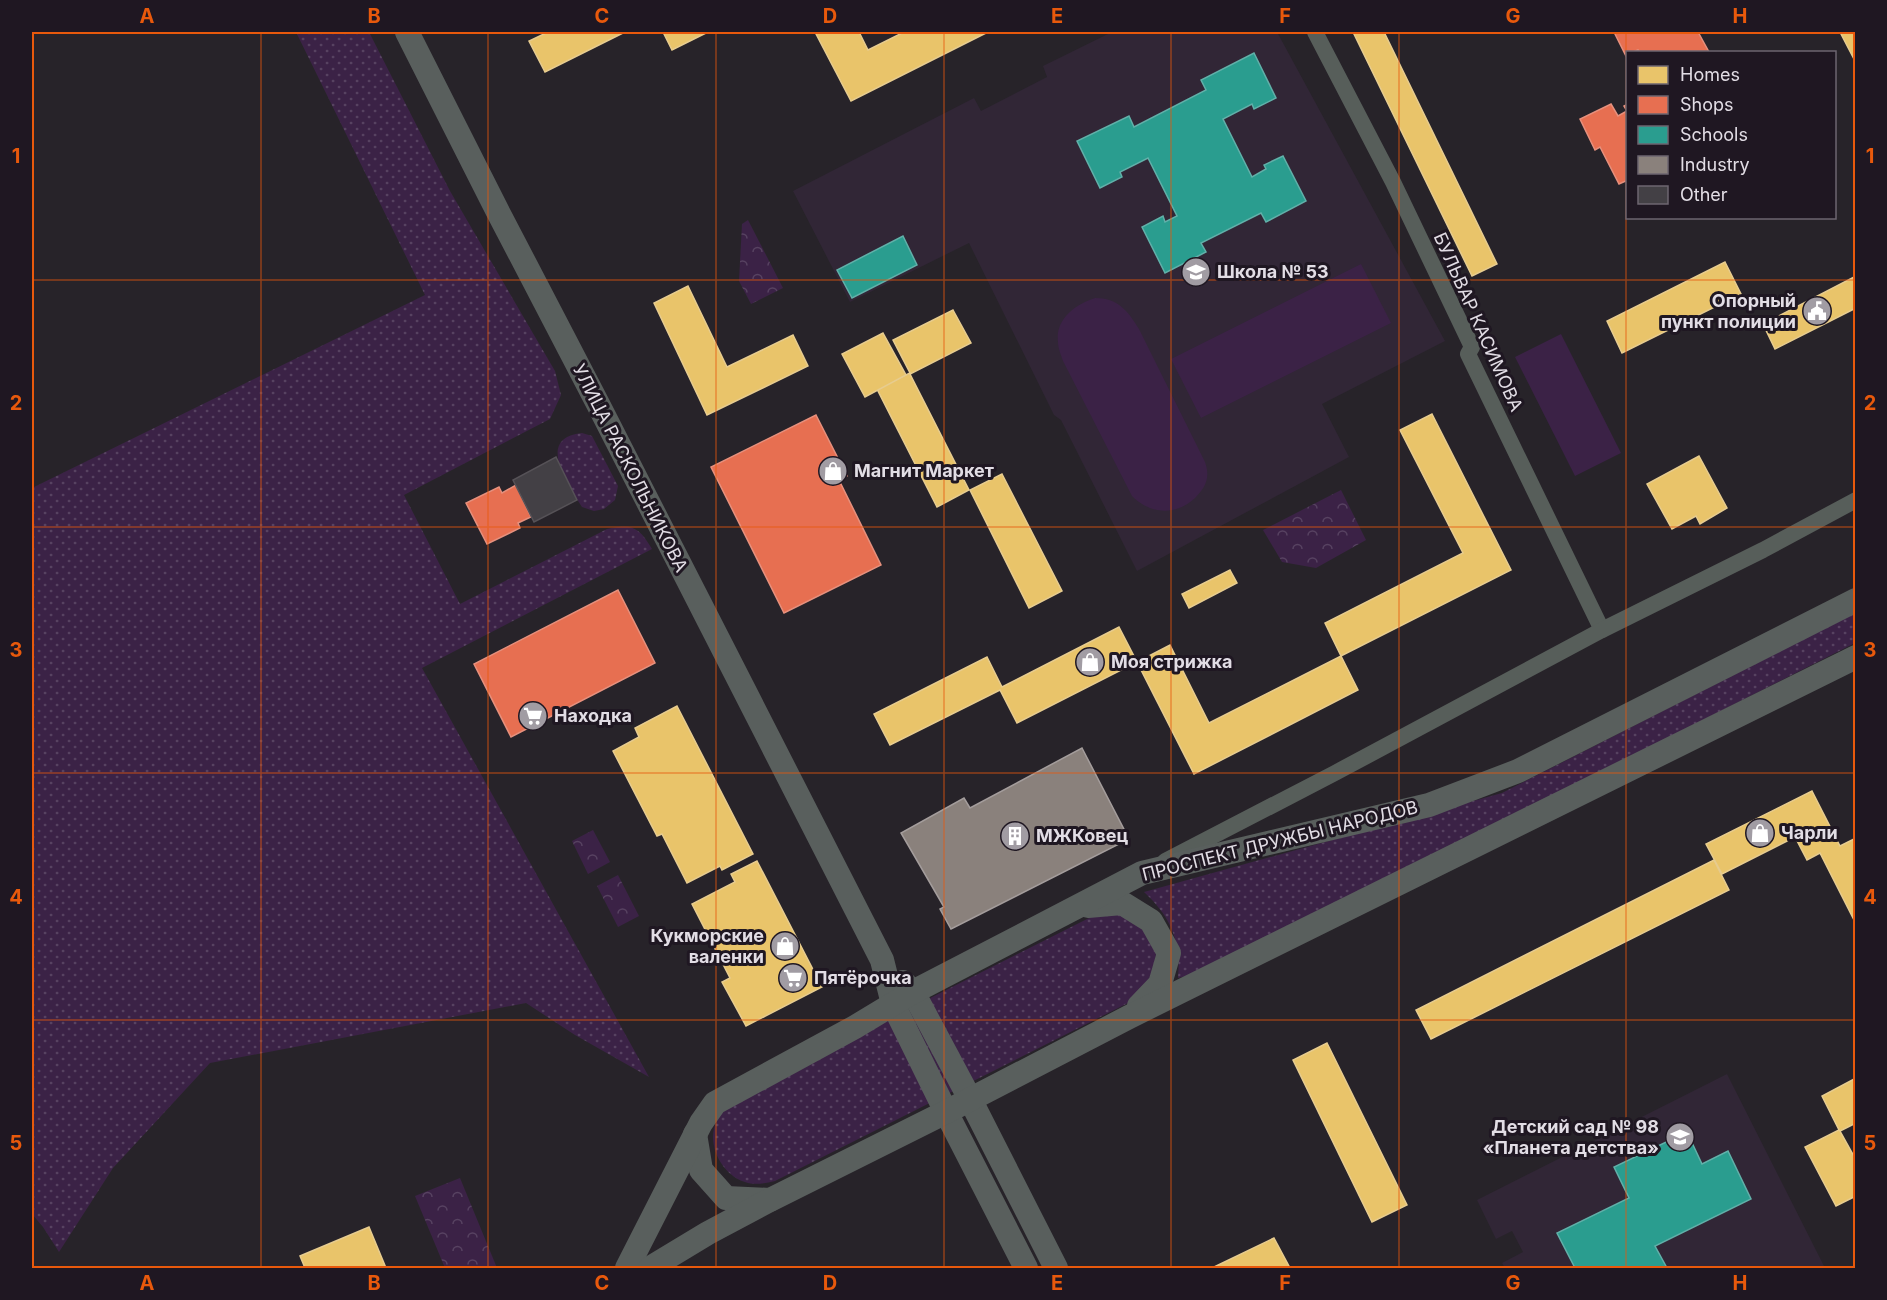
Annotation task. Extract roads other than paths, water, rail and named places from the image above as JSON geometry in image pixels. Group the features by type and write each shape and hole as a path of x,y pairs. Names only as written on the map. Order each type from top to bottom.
{"street":[{"name":"УЛИЦА РАСКОЛЬНИКОВА","path":"407,32 496,210 903,998"},
{"name":"БУЛЬВАР КАСИМОВА","path":"1315,32 1393,182 1472,347 1468,354 1602,630"},
{"path":"1142,873 1602,630 1764,550 1856,500"},
{"name":"ПРОСПЕКТ ДРУЖБЫ НАРОДОВ","path":"695,1134 715,1103 903,998 1142,873 1429,805 1518,771 1856,600"},
{"path":"650,1269 708,1233 770,1200 1129,1017 1856,657"},
{"path":"1076,907 1122,903 1151,921 1169,953 1160,984 1129,1017"},
{"path":"903,998 970,1099 1056,1269"},
{"path":"903,998 946,1112 1026,1269"},
{"path":"695,1134 701,1170 726,1198 770,1200"},
{"path":"627,1269 695,1134"}],"place":[{"name":"Школа № 53","path":"1196,272"},
{"name":"Опорный пункт полиции","path":"1817,311"},
{"name":"Магнит Маркет","path":"833,471"},
{"name":"Моя стрижка","path":"1090,662"},
{"name":"Находка","path":"533,716"},
{"name":"Чарли","path":"1760,833"},
{"name":"МЖКовец","path":"1015,836"},
{"name":"Кукморские валенки","path":"785,946"},
{"name":"Пятёрочка","path":"793,978"},
{"name":"Детский сад № 98 «Планета детства»","path":"1680,1137"}]}
